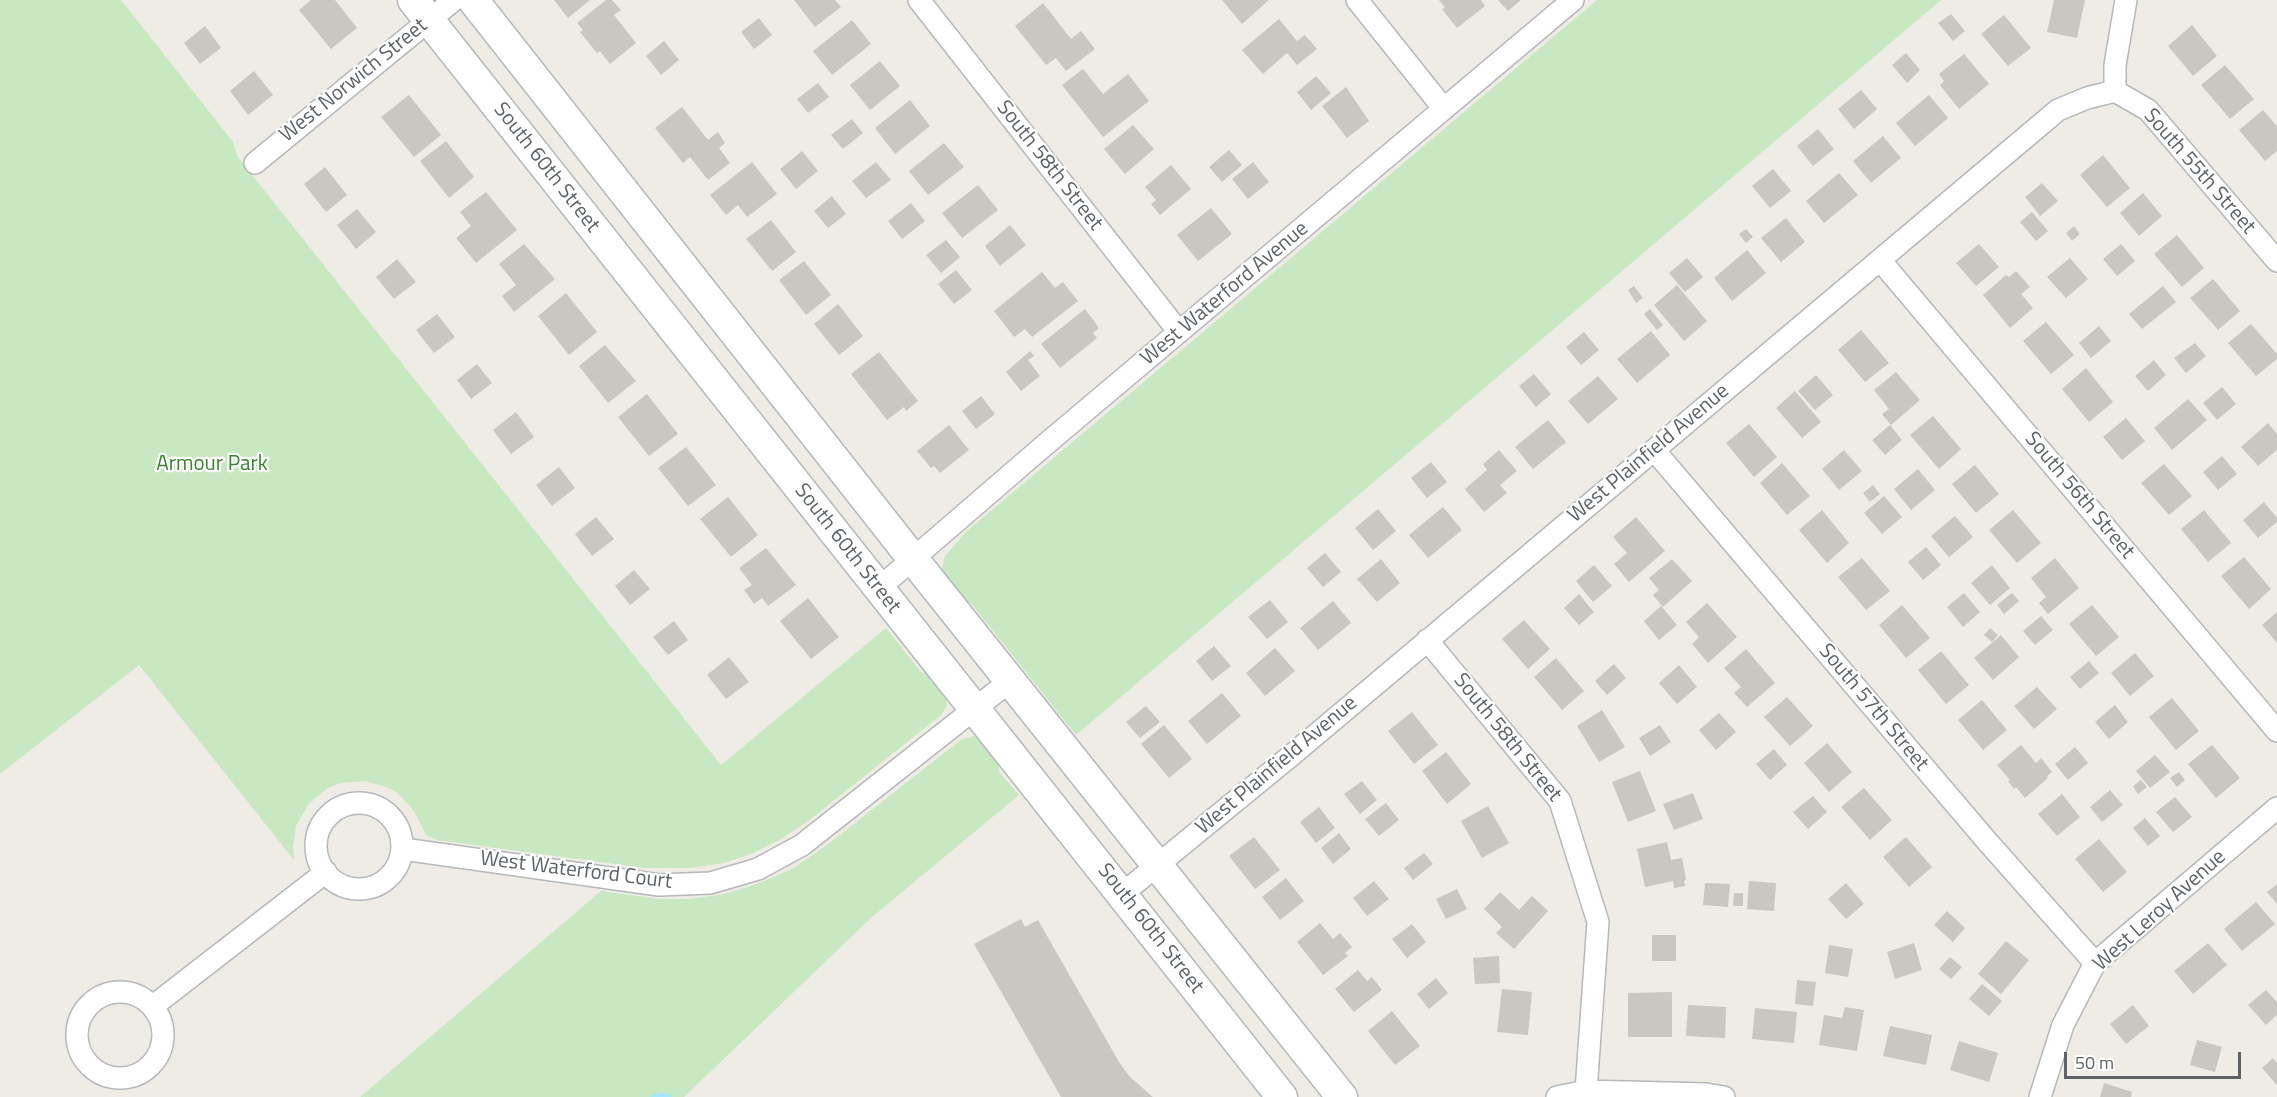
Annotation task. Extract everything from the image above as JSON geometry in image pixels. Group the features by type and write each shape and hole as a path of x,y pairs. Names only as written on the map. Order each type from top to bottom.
{"main road":[{"path":"473,0 913,559 1342,1097"},
{"name":"South 60th Street","path":"421,10 1282,1097"}],"street":[{"name":"West Norwich Street","path":"255,162 421,10 454,0"},
{"name":"South 58th Street","path":"919,0 1179,332"},
{"path":"1357,0 1444,109"},
{"name":"West Waterford Avenue","path":"878,589 1573,0"},
{"path":"2115,91 2115,65 2126,0"},
{"name":"West Plainfield Avenue","path":"1122,894 2058,110 2087,98 2115,91"},
{"name":"South 55th Street","path":"2115,91 2148,110 2277,261"},
{"name":"South 56th Street","path":"1880,260 2277,731"},
{"name":"South 57th Street","path":"1654,450 1986,840 2095,963"},
{"name":"South 58th Street","path":"1427,640 1560,801 1598,922 1586,1091"},
{"name":"West Waterford Court","path":"403,849 659,885 710,883 759,869 802,845 1010,681"},
{"path":"366,803 385,810 392,817 401,834 403,849 398,865 390,876 375,886 360,889 344,887 331,879 320,865 316,852 318,832 326,818 348,804 366,803"},
{"name":"West Leroy Avenue","path":"2040,1097 2063,1025 2095,963 2277,808"},
{"path":"153,1006 326,872"},
{"path":"118,991 136,994 153,1006 162,1023 163,1038 159,1054 151,1065 136,1075 121,1078 105,1076 92,1068 81,1053 77,1041 79,1021 87,1006 100,996 118,991"},
{"path":"1557,1097 1586,1091 1706,1094 1724,1097"}],"green space":[{"name":"Armour Park","path":"0,0 121,0 233,142 237,156 721,765 886,628 921,672 930,674 945,692 947,705 941,715 808,821 779,840 751,854 723,863 691,868 645,868 437,840 426,835 414,811 398,793 387,787 364,781 340,783 328,788 309,803 296,826 294,860 139,665 0,774"},
{"path":"1597,0 1941,0 1076,735 971,603 960,602 941,571 945,556 967,531"},
{"path":"975,736 981,738 1000,759 999,772 1019,795 872,917 684,1097 360,1097 601,891 659,899 690,899 725,894 757,884 792,869 827,845 962,739"}],"building":[{"path":"311,0 335,0 357,28 331,49 299,10"},
{"path":"554,0 590,0 568,18"},
{"path":"606,0 612,0 621,10 614,15 636,43 610,64 600,51 597,53 580,32 583,30 577,23"},
{"path":"794,0 835,0 841,7 815,27"},
{"path":"1222,0 1269,0 1242,24"},
{"path":"1439,0 1481,0 1485,6 1457,28 1442,9 1445,8"},
{"path":"1498,0 1521,0 1508,11"},
{"path":"2054,0 2085,0 2077,38 2047,32"},
{"path":"1043,3 1071,39 1081,31 1095,49 1066,71 1056,58 1046,65 1015,26"},
{"path":"1951,14 1965,31 1953,41 1938,23"},
{"path":"2004,15 2031,48 2008,66 1981,34"},
{"path":"759,18 772,35 754,49 741,32"},
{"path":"1279,19 1297,41 1305,35 1317,49 1297,65 1287,53 1263,74 1242,50"},
{"path":"852,20 871,44 832,75 813,51"},
{"path":"2192,25 2217,56 2193,76 2168,46"},
{"path":"205,26 221,48 200,64 184,43"},
{"path":"664,41 679,60 661,75 646,56"},
{"path":"1906,53 1920,70 1907,83 1892,65"},
{"path":"1964,54 1989,84 1959,109 1940,85 1944,81 1939,74"},
{"path":"880,61 900,86 870,110 850,85"},
{"path":"2225,65 2254,99 2230,119 2201,85"},
{"path":"1083,69 1103,94 1128,74 1149,101 1103,137 1062,85"},
{"path":"254,71 273,95 248,115 230,91"},
{"path":"1316,76 1331,93 1311,110 1297,92"},
{"path":"818,83 829,97 808,113 797,99"},
{"path":"1346,87 1369,121 1347,138 1322,106"},
{"path":"1861,90 1877,109 1854,129 1838,109"},
{"path":"409,95 441,135 414,157 381,117"},
{"path":"1929,95 1948,118 1915,146 1896,123"},
{"path":"910,100 930,126 895,154 875,128"},
{"path":"682,107 708,140 718,132 725,143 719,148 730,163 708,180 690,157 683,163 655,128"},
{"path":"2263,110 2277,126 2277,151 2265,161 2239,130"},
{"path":"852,119 863,133 843,149 831,135"},
{"path":"1133,125 1154,149 1125,174 1104,149"},
{"path":"1818,129 1834,149 1813,166 1797,146"},
{"path":"1883,136 1901,158 1871,183 1853,161"},
{"path":"446,141 474,177 449,198 420,161"},
{"path":"944,143 964,167 928,195 909,171"},
{"path":"1229,150 1242,165 1222,182 1209,167"},
{"path":"802,151 818,171 796,189 780,169"},
{"path":"2103,155 2130,188 2107,207 2080,175"},
{"path":"752,162 777,194 747,217 738,205 726,215 710,195"},
{"path":"876,162 891,180 866,198 852,181"},
{"path":"1253,162 1269,182 1248,199 1232,179"},
{"path":"1171,165 1191,189 1160,215 1151,204 1156,200 1145,187"},
{"path":"325,167 347,195 326,212 304,184"},
{"path":"1773,169 1791,191 1770,208 1752,186"},
{"path":"1839,173 1858,195 1824,223 1806,201"},
{"path":"2042,183 2058,201 2040,216 2025,197"},
{"path":"978,185 998,210 962,238 942,213"},
{"path":"486,192 517,230 476,263 456,238 471,226 460,212"},
{"path":"2143,193 2162,216 2139,236 2120,213"},
{"path":"832,196 846,214 828,228 814,211"},
{"path":"911,203 925,221 902,239 888,221"},
{"path":"1211,208 1232,234 1198,261 1177,235"},
{"path":"357,209 376,232 356,249 337,225"},
{"path":"2032,212 2048,231 2036,241 2020,222"},
{"path":"1786,218 1805,242 1781,262 1761,238"},
{"path":"771,220 796,252 772,271 746,239"},
{"path":"1010,225 1026,245 1000,266 985,246"},
{"path":"2074,226 2080,234 2072,241 2066,233"},
{"path":"1746,229 1753,237 1746,243 1739,234"},
{"path":"2177,235 2204,268 2182,287 2154,254"},
{"path":"946,240 960,257 941,273 926,255"},
{"path":"524,244 555,279 514,312 502,296 516,285 499,264"},
{"path":"1979,244 1999,267 1976,286 1956,263"},
{"path":"2121,244 2135,261 2117,276 2103,259"},
{"path":"1747,250 1766,273 1732,301 1714,278"},
{"path":"1687,258 1703,277 1685,292 1669,273"},
{"path":"2070,258 2088,279 2066,298 2047,277"},
{"path":"397,259 416,282 394,299 376,277"},
{"path":"804,261 831,295 806,315 779,280"},
{"path":"956,270 972,290 954,304 938,284"},
{"path":"2016,271 2030,287 2021,294 2033,308 2010,328 1983,295 2006,275 2009,277"},
{"path":"1042,272 1055,288 1063,282 1078,301 1032,337 1025,329 1014,337 994,311"},
{"path":"2213,279 2240,311 2218,330 2190,298"},
{"path":"1677,285 1707,321 1684,341 1654,305"},
{"path":"1634,286 1643,298 1636,303 1628,290"},
{"path":"2163,286 2176,302 2142,329 2129,314"},
{"path":"566,293 597,332 569,355 538,316"},
{"path":"838,304 863,336 839,355 814,324"},
{"path":"1085,309 1099,328 1093,333 1097,338 1060,368 1041,344"},
{"path":"1650,309 1663,325 1657,330 1644,314"},
{"path":"437,314 455,337 434,353 416,330"},
{"path":"2046,322 2074,355 2051,374 2023,341"},
{"path":"2251,324 2277,354 2277,359 2256,376 2228,343"},
{"path":"2099,326 2111,341 2091,358 2079,343"},
{"path":"1861,330 1889,363 1865,382 1838,350"},
{"path":"1651,331 1670,355 1637,383 1617,359"},
{"path":"1584,332 1599,350 1581,365 1566,347"},
{"path":"2195,343 2206,356 2186,373 2174,358"},
{"path":"605,345 636,381 608,403 579,366"},
{"path":"1030,351 1034,356 1028,360 1040,376 1021,391 1006,372"},
{"path":"879,352 918,401 906,411 904,407 887,420 851,374"},
{"path":"2154,360 2166,375 2148,391 2135,376"},
{"path":"477,364 492,383 471,399 457,380"},
{"path":"2086,368 2113,402 2089,422 2062,389"},
{"path":"1896,372 1920,400 1891,425 1882,414 1889,409 1874,390"},
{"path":"1534,374 1551,394 1536,407 1519,386"},
{"path":"1816,375 1833,395 1815,410 1798,391"},
{"path":"1598,376 1618,399 1588,424 1568,401"},
{"path":"2222,387 2236,404 2217,420 2203,403"},
{"path":"1795,391 1821,422 1802,438 1776,408"},
{"path":"647,394 678,434 649,456 618,417"},
{"path":"981,396 995,414 976,429 962,411"},
{"path":"2188,399 2207,420 2172,450 2154,428"},
{"path":"516,412 534,437 511,454 493,430"},
{"path":"1933,416 1961,449 1939,469 1910,435"},
{"path":"2126,418 2145,441 2122,460 2103,437"},
{"path":"1548,420 1566,442 1533,469 1515,447"},
{"path":"2268,423 2277,434 2277,450 2258,466 2241,447"},
{"path":"1749,424 1777,457 1754,477 1726,443"},
{"path":"949,425 969,450 940,473 934,466 931,468 917,451"},
{"path":"1890,425 1902,440 1885,455 1872,440"},
{"path":"686,447 716,485 688,506 658,468"},
{"path":"1499,450 1517,471 1500,485 1507,493 1484,512 1465,489 1487,470 1483,464"},
{"path":"1844,450 1862,471 1839,490 1822,469"},
{"path":"2222,456 2237,474 2218,490 2203,472"},
{"path":"1431,462 1447,482 1427,498 1411,478"},
{"path":"1782,463 1810,496 1787,515 1760,483"},
{"path":"2164,464 2192,496 2169,515 2141,483"},
{"path":"1975,465 1999,494 1976,513 1952,484"},
{"path":"559,467 575,488 552,506 536,485"},
{"path":"1918,469 1935,490 1911,510 1894,489"},
{"path":"1873,485 1880,494 1870,502 1863,493"},
{"path":"1884,496 1902,517 1882,534 1864,513"},
{"path":"728,497 758,535 731,557 700,519"},
{"path":"2264,502 2277,518 2277,522 2258,538 2243,520"},
{"path":"1443,507 1462,530 1428,558 1409,535"},
{"path":"1378,509 1396,531 1373,550 1355,528"},
{"path":"1822,510 1849,543 1827,563 1799,530"},
{"path":"2013,510 2041,543 2017,563 1989,530"},
{"path":"2204,510 2231,543 2208,562 2181,529"},
{"path":"1955,516 1973,537 1949,557 1931,536"},
{"path":"596,517 614,539 592,556 575,534"},
{"path":"1636,517 1665,551 1629,582 1614,564 1627,553 1613,537"},
{"path":"1926,547 1941,565 1923,580 1908,562"},
{"path":"766,548 796,585 768,606 762,598 754,604 744,590 752,585 739,568"},
{"path":"1325,553 1341,572 1323,587 1307,568"},
{"path":"2244,557 2271,589 2249,609 2221,576"},
{"path":"1862,558 1890,591 1866,610 1838,577"},
{"path":"2055,558 2079,588 2048,614 2039,603 2046,597 2031,578"},
{"path":"1381,559 1400,583 1377,602 1357,579"},
{"path":"1672,559 1692,581 1663,607 1653,595 1659,590 1649,578"},
{"path":"1594,565 1612,586 1593,602 1576,581"},
{"path":"1992,565 2010,588 1990,605 1971,583"},
{"path":"634,570 650,589 630,605 615,586"},
{"path":"1964,593 1980,612 1963,627 1947,607"},
{"path":"2012,593 2019,601 2004,614 1997,605"},
{"path":"1579,594 1594,612 1579,625 1564,608"},
{"path":"808,598 839,637 811,659 780,621"},
{"path":"1270,600 1288,622 1267,639 1248,617"},
{"path":"1333,601 1351,623 1318,650 1300,628"},
{"path":"1707,603 1737,637 1708,663 1692,644 1699,637 1686,622"},
{"path":"1902,605 1930,638 1906,658 1879,625"},
{"path":"2092,605 2119,637 2096,656 2069,624"},
{"path":"1661,606 1677,625 1659,640 1644,621"},
{"path":"2277,612 2277,643 2262,625"},
{"path":"2041,616 2053,630 2035,645 2023,631"},
{"path":"1524,620 1550,649 1528,669 1502,639"},
{"path":"674,621 688,640 668,655 653,637"},
{"path":"1990,628 1998,635 1992,642 1984,635"},
{"path":"2001,635 2019,657 1993,680 1974,658"},
{"path":"1214,646 1231,666 1212,681 1196,661"},
{"path":"1275,648 1295,671 1265,696 1246,673"},
{"path":"1746,649 1775,683 1747,707 1734,693 1741,687 1724,668"},
{"path":"1941,651 1969,685 1946,704 1918,670"},
{"path":"2135,653 2154,676 2130,696 2111,673"},
{"path":"729,657 749,682 726,699 707,675"},
{"path":"1556,658 1584,691 1562,710 1534,677"},
{"path":"2089,661 2099,673 2080,689 2070,677"},
{"path":"1614,664 1626,678 1607,695 1595,681"},
{"path":"1679,665 1697,687 1677,704 1659,683"},
{"path":"2037,687 2057,709 2034,729 2014,706"},
{"path":"1222,693 1241,716 1207,744 1188,721"},
{"path":"1787,697 1813,726 1790,746 1764,717"},
{"path":"2172,698 2199,731 2176,750 2149,717"},
{"path":"1982,700 2007,730 1983,750 1958,720"},
{"path":"2115,705 2128,722 2109,739 2095,722"},
{"path":"1146,706 1160,722 1140,738 1126,722"},
{"path":"1602,710 1625,747 1599,762 1577,726"},
{"path":"1412,712 1438,745 1414,764 1388,731"},
{"path":"1719,713 1736,732 1716,750 1699,730"},
{"path":"1164,725 1192,759 1169,778 1141,744"},
{"path":"1660,725 1671,742 1650,756 1639,738"},
{"path":"1827,743 1852,772 1829,792 1804,763"},
{"path":"2021,745 2036,763 2041,758 2052,772 2025,798 2016,787 2014,789 2008,781 2010,780 1997,765"},
{"path":"2212,745 2240,778 2216,798 2188,764"},
{"path":"2075,747 2088,763 2068,780 2055,764"},
{"path":"1774,749 1787,765 1770,780 1756,764"},
{"path":"1446,752 1471,784 1447,804 1422,771"},
{"path":"2155,755 2170,772 2150,788 2136,771"},
{"path":"1640,771 1656,811 1628,822 1612,782"},
{"path":"2179,772 2185,780 2177,787 2170,778"},
{"path":"2141,780 2147,787 2138,794 2133,786"},
{"path":"1362,781 1377,800 1360,814 1344,794"},
{"path":"1864,788 1892,820 1870,840 1841,807"},
{"path":"2110,790 2123,805 2102,822 2090,807"},
{"path":"1693,793 1703,819 1674,830 1663,804"},
{"path":"2062,794 2080,817 2057,836 2038,814"},
{"path":"1813,796 1827,812 1808,829 1793,812"},
{"path":"2175,797 2192,817 2173,832 2156,812"},
{"path":"1386,803 1399,820 1379,836 1365,819"},
{"path":"1488,806 1509,843 1482,858 1461,821"},
{"path":"1319,807 1335,828 1316,843 1300,822"},
{"path":"2145,818 2160,836 2148,846 2133,828"},
{"path":"1339,833 1351,849 1333,864 1321,848"},
{"path":"1254,837 1280,870 1255,889 1229,856"},
{"path":"1906,837 1932,867 1909,887 1883,857"},
{"path":"2099,839 2127,872 2103,892 2075,859"},
{"path":"1667,842 1671,860 1682,858 1685,886 1674,888 1673,881 1645,887 1637,849"},
{"path":"1424,853 1433,864 1413,880 1404,868"},
{"path":"1286,878 1304,901 1280,920 1262,897"},
{"path":"1374,881 1389,899 1367,916 1353,898"},
{"path":"1749,881 1776,883 1774,911 1747,909"},
{"path":"1705,883 1730,884 1728,907 1703,905"},
{"path":"1846,883 1864,904 1846,919 1828,899"},
{"path":"2277,884 2277,904 2267,892"},
{"path":"1457,889 1467,909 1446,919 1436,899"},
{"path":"1500,892 1519,910 1532,896 1548,911 1514,949 1496,933 1502,927 1484,909"},
{"path":"1734,893 1743,893 1743,906 1733,906"},
{"path":"2256,902 2275,924 2242,951 2224,929"},
{"path":"1947,911 1965,928 1953,942 1934,925"},
{"path":"1021,919 1025,927 1038,920 1119,1062 1130,1077 1153,1097 1061,1097 974,944"},
{"path":"1320,923 1333,939 1340,933 1352,947 1345,953 1348,956 1323,975 1297,942"},
{"path":"1412,924 1426,942 1407,958 1392,939"},
{"path":"1652,935 1676,935 1676,961 1652,961"},
{"path":"2006,941 2029,960 2001,994 1978,974"},
{"path":"1914,943 1922,970 1895,979 1887,952"},
{"path":"2208,943 2227,965 2193,994 2174,971"},
{"path":"1829,945 1853,949 1848,977 1825,973"},
{"path":"1499,956 1500,983 1475,984 1473,958"},
{"path":"1950,957 1962,967 1951,979 1939,969"},
{"path":"1358,970 1367,981 1372,977 1382,990 1354,1012 1335,989"},
{"path":"1436,978 1448,993 1429,1009 1417,994"},
{"path":"1797,980 1816,982 1813,1006 1795,1004"},
{"path":"1982,984 2002,1001 1989,1016 1969,999"},
{"path":"1502,989 1532,992 1528,1035 1497,1032"},
{"path":"2266,990 2277,1002 2277,1015 2266,1025 2248,1005"},
{"path":"1672,992 1672,1037 1628,1037 1628,993"},
{"path":"1688,1005 1726,1007 1725,1038 1686,1036"},
{"path":"2133,1005 2149,1026 2126,1044 2110,1024"},
{"path":"1845,1007 1864,1010 1857,1051 1819,1045 1824,1015 1842,1018"},
{"path":"1755,1008 1797,1012 1794,1043 1752,1039"},
{"path":"1392,1011 1420,1046 1395,1065 1368,1031"},
{"path":"1890,1026 1932,1035 1926,1065 1883,1056"},
{"path":"2197,1040 2222,1047 2215,1072 2190,1065"},
{"path":"1959,1041 1998,1053 1989,1082 1950,1070"},
{"path":"2273,1058 2277,1063 2277,1085 2262,1068"},
{"path":"2104,1083 2132,1092 2131,1097 2100,1097"}],"waterway":[{"path":"654,1097 668,1097"}]}
